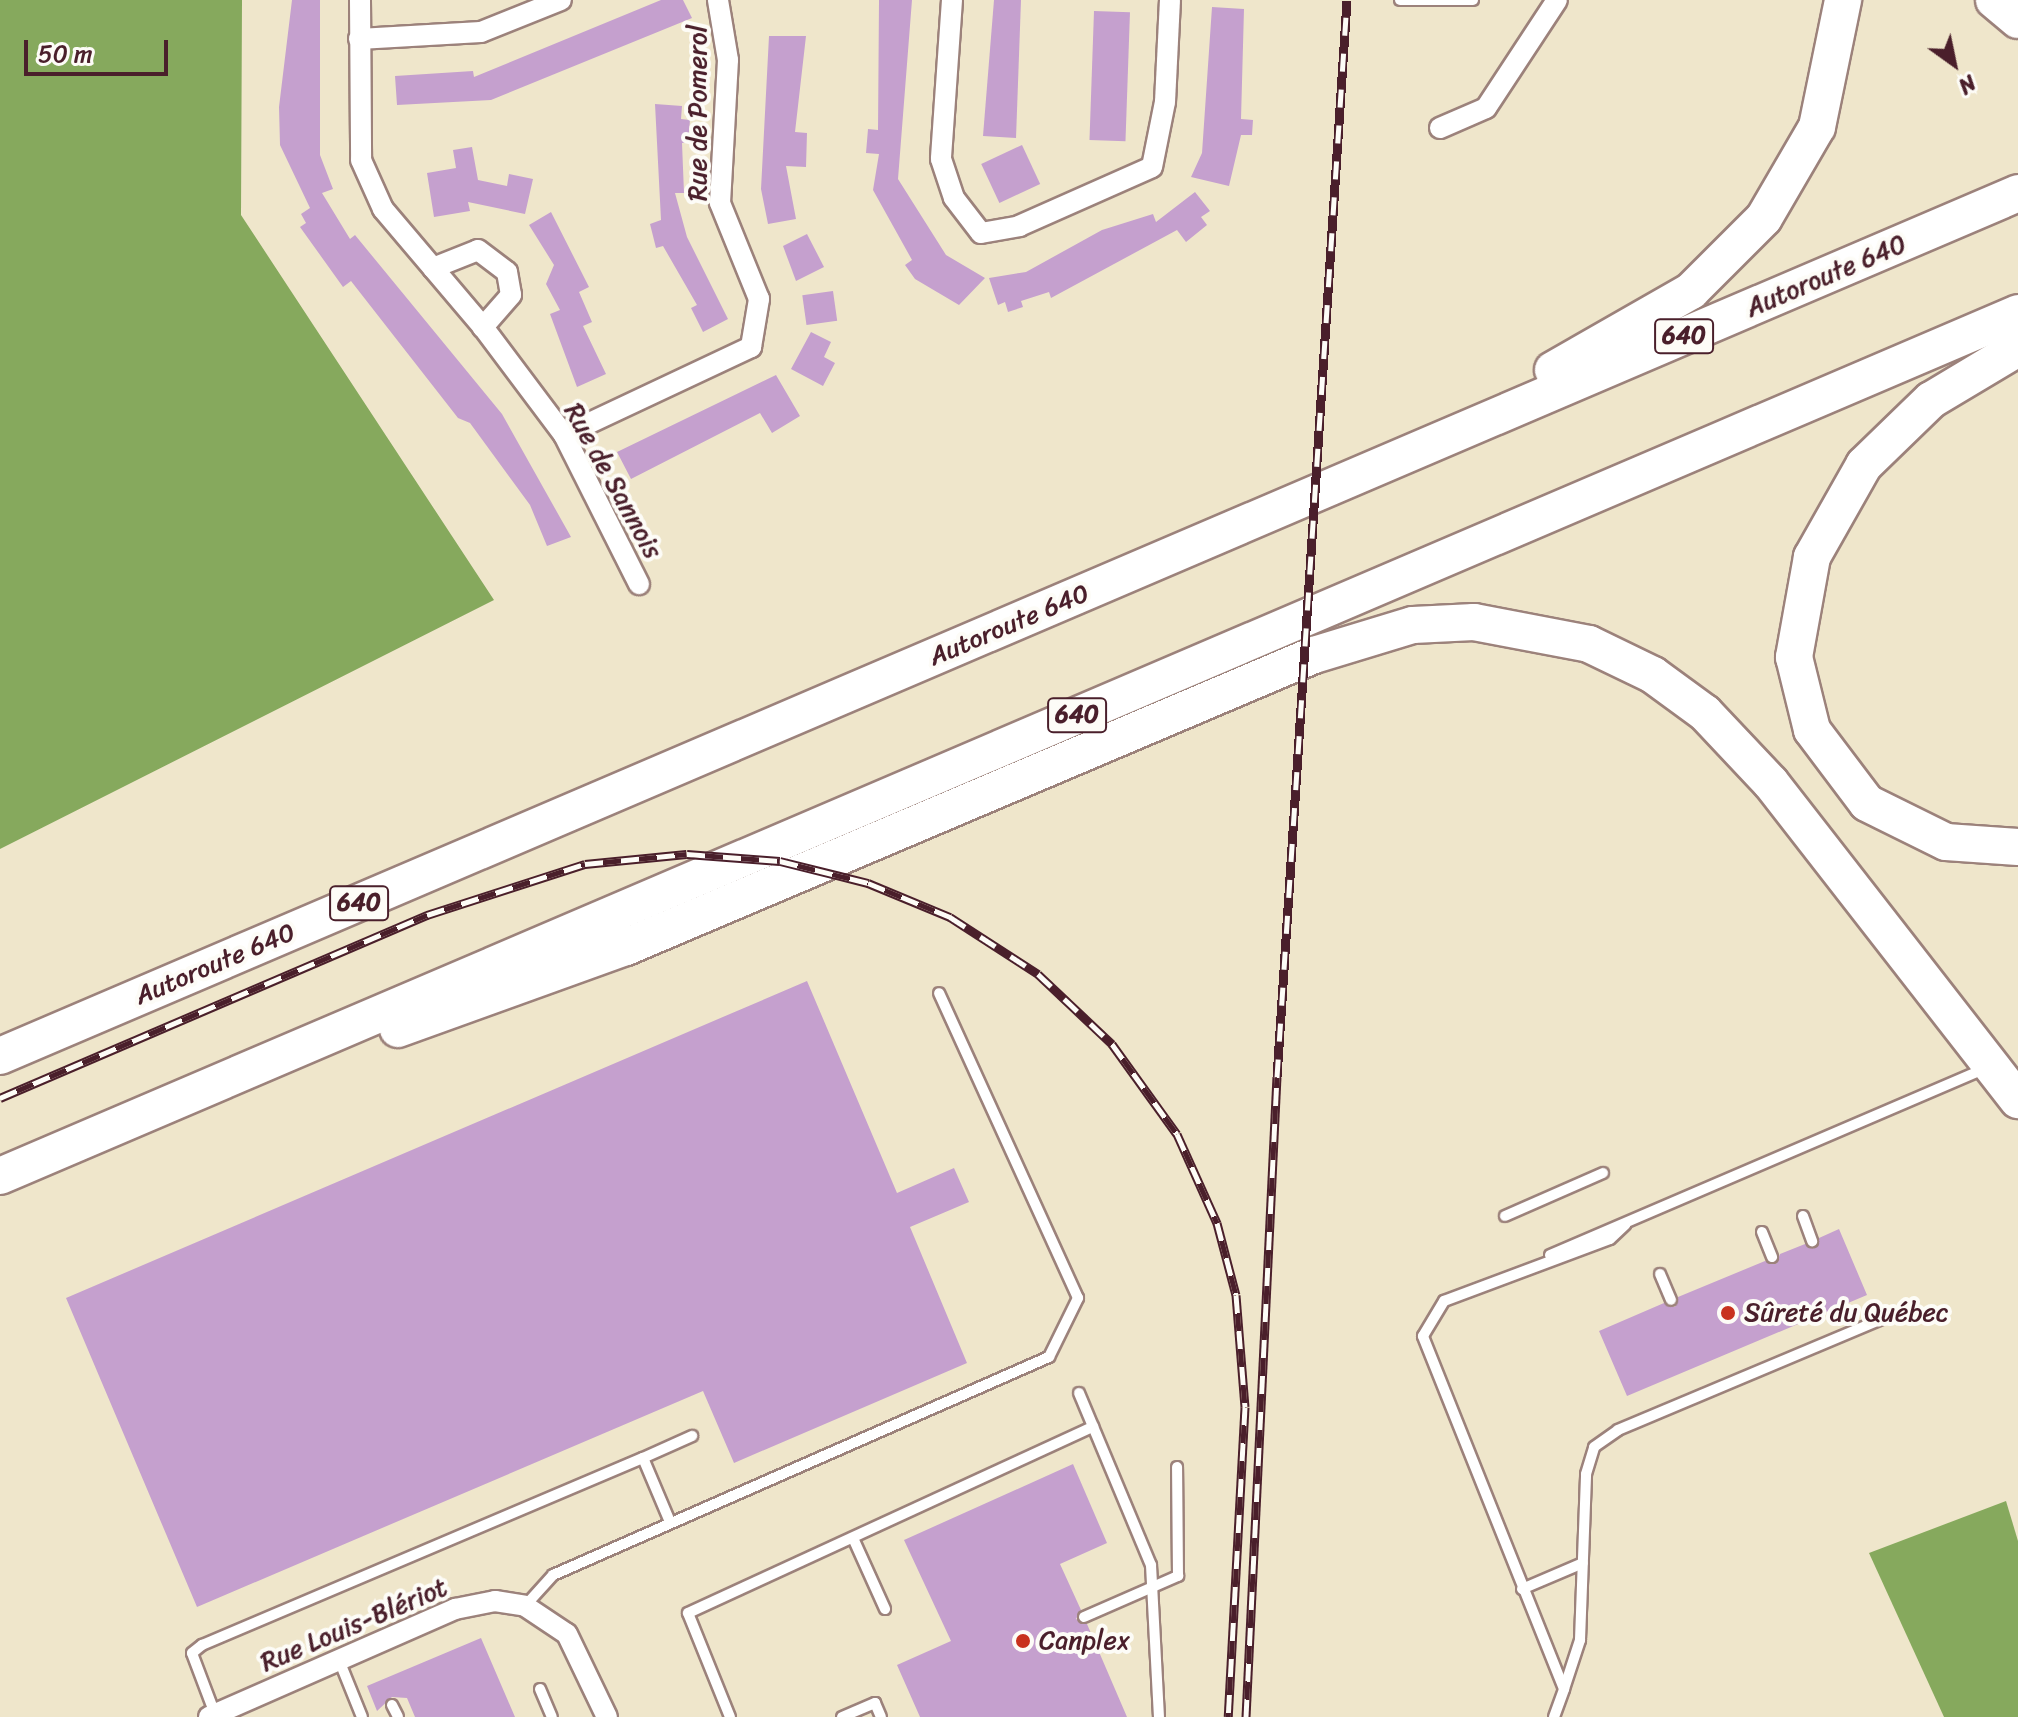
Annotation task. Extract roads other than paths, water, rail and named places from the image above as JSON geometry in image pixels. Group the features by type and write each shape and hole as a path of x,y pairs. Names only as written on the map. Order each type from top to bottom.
{"highway":[{"path":"1351,479 1650,317 1722,265 1782,194 1808,147 1829,86 1843,0"},
{"path":"1994,0 2018,20"},
{"name":"Autoroute 640","path":"0,1056 2018,193"},
{"name":"640","path":"0,1176 2018,313"},
{"path":"2018,348 1931,400 1864,465 1812,557 1794,657 1812,730 1867,803 1946,842 2018,847"},
{"path":"136,1118 564,972 1337,646 1453,621 1580,640 1653,675 1705,713 1771,783 2018,1100"}],"street":[{"name":"Rue de Sannois","path":"360,0 361,160 383,209 483,327 564,435 639,584"},
{"path":"359,39 481,32 561,0"},
{"name":"Rue de Pomerol","path":"564,435 751,347 759,299 720,203 728,60 718,0"},
{"path":"952,0 941,159 954,198 981,233 1019,226 1152,167 1165,102 1170,0"},
{"path":"1440,128 1486,108 1557,0"},
{"path":"433,268 478,250 507,272 511,295 483,327"},
{"name":"Rue Louis-Blériot","path":"212,1716 465,1605 525,1606"},
{"path":"525,1606 573,1642 607,1717"}],"lane":[{"path":"1400,0 1473,0"},
{"path":"525,1606 553,1575 1049,1357 1078,1298 939,993"},
{"path":"1564,1689 1423,1336 1444,1301 1543,1259 1610,1239 1625,1225 1991,1064"},
{"path":"1505,1216 1603,1173"},
{"path":"1803,1216 1812,1241"},
{"path":"1762,1232 1772,1257"},
{"path":"1660,1274 1671,1300"},
{"path":"1554,1717 1580,1640 1586,1474 1601,1440 1880,1320"},
{"path":"1079,1393 1155,1586 1159,1717"},
{"path":"730,1717 688,1613 1093,1427"},
{"path":"212,1716 192,1653 202,1645 692,1436"},
{"path":"643,1458 670,1522"},
{"path":"1084,1617 1178,1576 1177,1467"},
{"path":"853,1538 885,1609"},
{"path":"1522,1589 1583,1563"},
{"path":"339,1660 362,1717"},
{"path":"540,1689 552,1717"},
{"path":"842,1717 875,1703 881,1717"},
{"path":"392,1705 398,1717"}],"railway":[{"path":"1246,1717 1277,1077 1347,0"},
{"path":"0,1098 427,915 585,864 687,854 780,861 868,883 950,917 1038,974 1112,1044 1177,1134 1217,1223 1236,1295 1245,1407 1228,1717"}],"place":[{"name":"Sûreté du Québec","path":"1728,1313"},
{"name":"Canplex","path":"1023,1641"}]}
